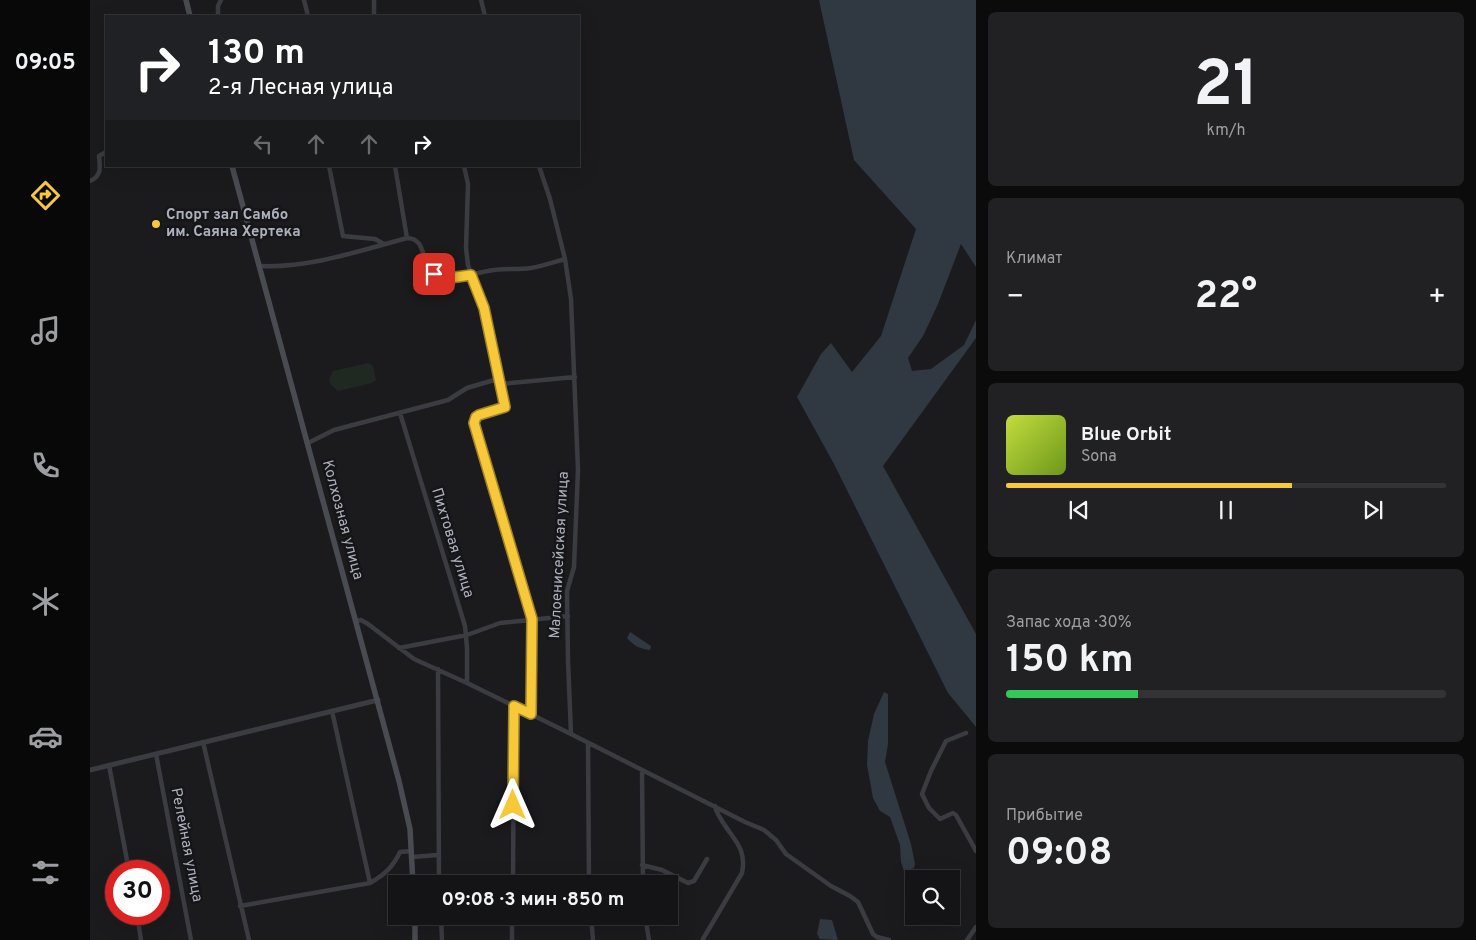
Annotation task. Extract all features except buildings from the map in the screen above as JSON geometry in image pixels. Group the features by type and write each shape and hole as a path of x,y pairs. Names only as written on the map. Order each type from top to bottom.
{"main road":[{"path":"186,0 190,15"},
{"name":"Колхозная улица","path":"232,167 378,700 406,810 413,875"},
{"path":"415,925 416,940"}],"street":[{"path":"218,15 218,6 221,0"},
{"path":"304,0 308,15"},
{"path":"374,0 374,15"},
{"path":"481,0 485,15"},
{"path":"90,181 98,177 100,172 99,156 105,153"},
{"path":"329,167 343,236 375,239 384,244"},
{"path":"395,167 407,238"},
{"path":"464,167 468,184 466,248 471,275 484,308 505,407 479,415 474,423 532,619 531,714"},
{"name":"Малоенисейская улица","path":"539,167 550,199 565,258 571,299 578,470 574,566 567,591 571,734"},
{"path":"260,266 279,267 312,262 407,238 416,239 420,243 427,267 430,272 439,278 471,275 490,270 532,268 565,258"},
{"path":"308,443 334,430 448,400 466,388 481,383 494,380 501,384 575,377"},
{"name":"Пихтовая улица","path":"400,413 466,635 467,682"},
{"path":"398,648 466,635 500,623 568,616"},
{"path":"356,621 361,620 368,624 414,659 467,682 764,830 776,840 786,854 831,886 858,902 873,934 889,940"},
{"path":"438,669 439,875"},
{"path":"90,770 378,700"},
{"path":"513,875 514,706"},
{"path":"332,711 370,883"},
{"path":"966,733 946,741 930,771 922,794 929,808 940,819 954,813 956,815 976,851"},
{"path":"203,742 248,940"},
{"path":"588,743 589,875"},
{"name":"Релейная улица","path":"156,754 191,940"},
{"path":"109,766 127,860"},
{"path":"642,770 643,875"},
{"path":"703,939 742,873 744,856 719,816 716,806"},
{"path":"240,906 370,883 390,869 400,852 438,854"},
{"path":"642,865 662,870 688,883 694,881 707,859"},
{"path":"139,925 141,940"},
{"path":"441,925 442,940"},
{"path":"512,925 512,940"},
{"path":"592,925 593,940"},
{"path":"646,925 649,940"},
{"path":"967,940 976,927"}],"shaded area":[{"path":"819,0 976,0 976,267 961,244 938,304 923,336 908,358 912,371 931,369 964,345 976,320 976,338 883,466 976,634 976,727 948,693 834,464 797,397 821,354 831,343 852,372 881,336 916,229 854,160"},
{"path":"368,363 373,366 376,380 372,383 338,391 331,385 329,379 333,371"},
{"path":"630,632 651,646 650,650 640,648 632,643 627,638"},
{"path":"884,692 888,694 888,744 885,762 911,844 915,864 914,868 904,871 901,862 900,845 890,817 880,811 873,798 867,765 868,741 874,714"},
{"path":"820,919 832,920 838,940 820,939 817,934"}],"place":[{"name":"Спорт зал Самбо им. Саяна Хертека","path":"156,224"}],"route":[{"path":"434,274 439,278 471,275 484,308 505,407 479,415 474,420 474,423 532,619 531,714 514,706 513,805"}]}
